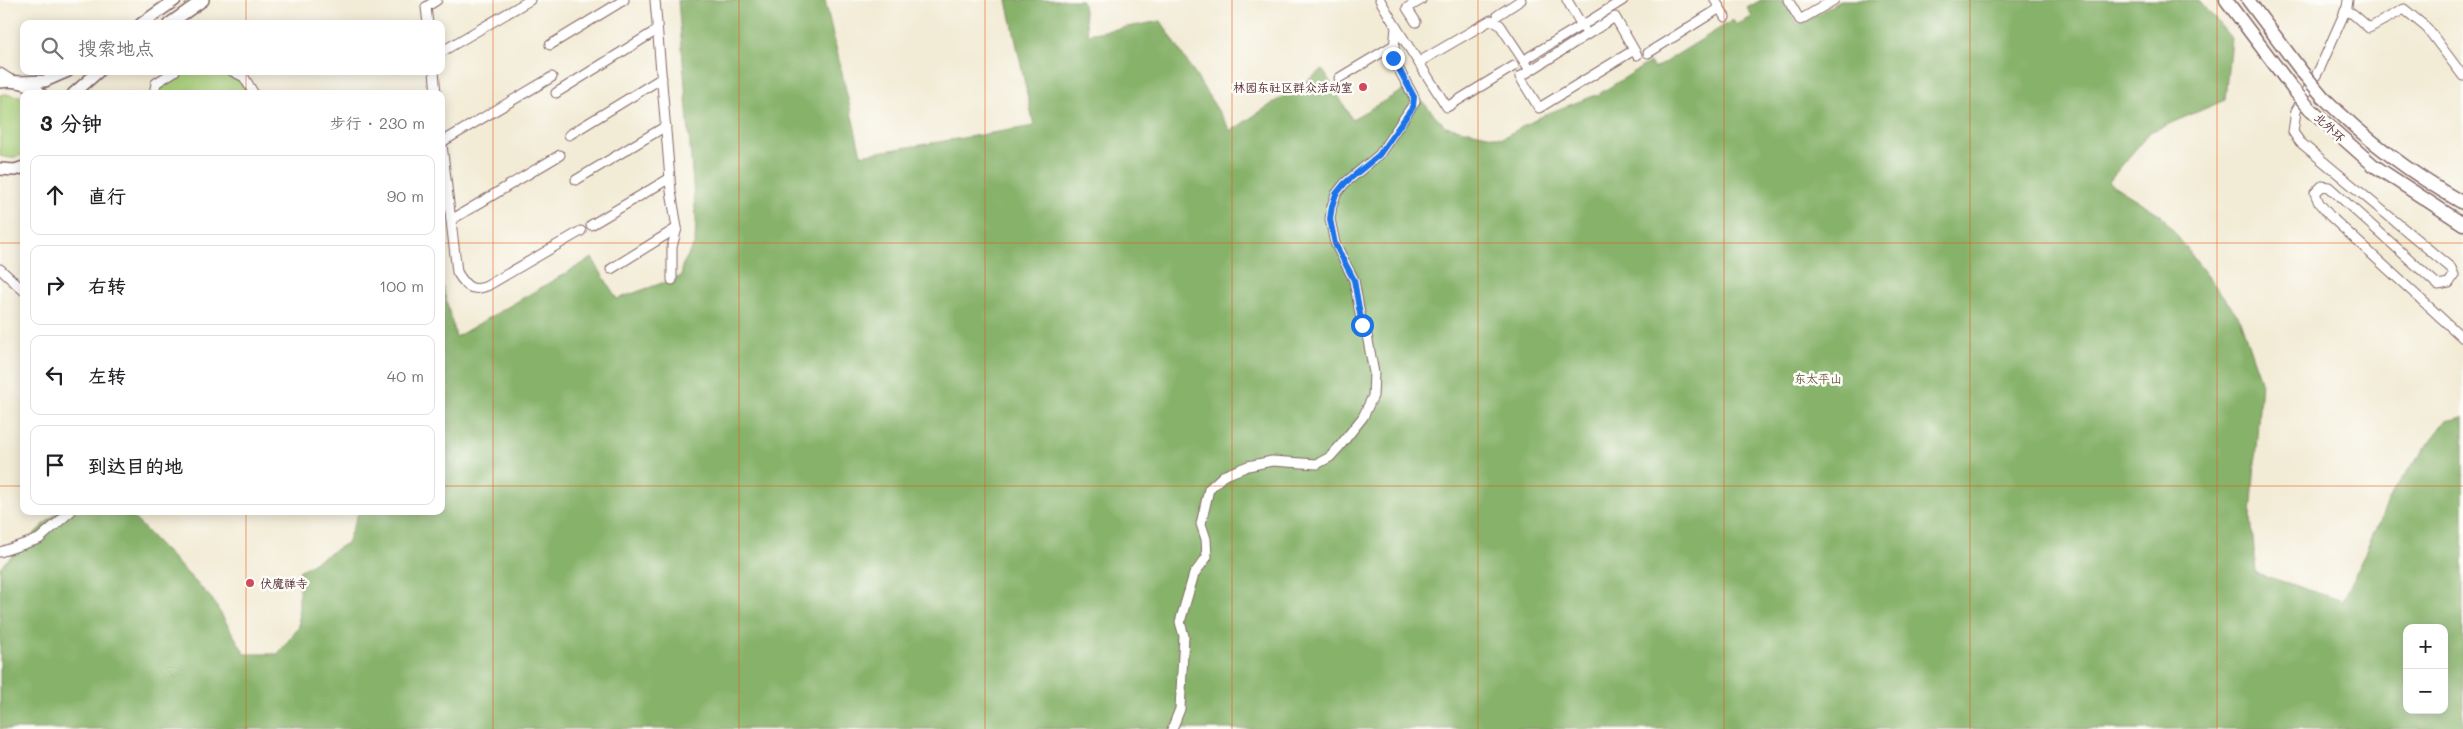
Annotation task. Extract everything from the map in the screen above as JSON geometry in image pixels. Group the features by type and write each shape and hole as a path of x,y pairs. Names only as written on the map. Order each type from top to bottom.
{"highway":[{"name":"北外环","path":"2226,0 2310,109 2373,164 2463,224"},
{"name":"北外环","path":"2248,0 2324,98 2355,129 2406,169 2463,203"}],"main road":[{"path":"147,20 175,0"},
{"path":"175,20 203,0"},
{"path":"6,79 45,81 59,75"},
{"path":"78,90 94,75"},
{"path":"6,79 25,83 35,90"},
{"path":"0,169 20,168"},
{"path":"0,175 20,168"}],"street":[{"path":"428,20 426,7 437,0"},
{"path":"445,50 530,0"},
{"path":"550,45 624,0"},
{"path":"655,0 670,178 677,228 672,247 672,280"},
{"path":"1380,0 1448,107 1514,66"},
{"path":"1416,22 1407,8 1421,0"},
{"path":"1498,14 1521,0"},
{"path":"1567,0 1585,23 1587,34"},
{"path":"1529,57 1624,0"},
{"path":"1788,0 1800,20 1834,0"},
{"path":"2348,0 2320,68 2296,111 2293,132 2300,142 2451,268 2454,275 2449,283 2438,285 2329,187 2322,186 2315,193 2319,203 2330,216 2463,338"},
{"path":"1648,53 1718,4 1725,18"},
{"path":"2345,11 2353,14 2370,28 2404,9 2428,28 2463,76"},
{"path":"1614,17 1636,52 1539,108 1520,77 1587,34 1614,17"},
{"path":"1419,62 1491,20 1500,25 1530,70"},
{"path":"1172,729 1180,708 1184,636 1180,622 1194,574 1207,557 1206,539 1201,524 1209,489 1223,476 1248,466 1272,461 1317,464 1330,457 1363,417 1373,396 1372,358 1367,335 1362,325 1354,280 1335,244 1330,219 1336,194 1361,168 1379,155 1413,107 1414,97 1393,58 1396,27"},
{"path":"556,93 657,30"},
{"path":"1339,78 1394,45"},
{"path":"155,90 156,83 161,75"},
{"path":"240,75 244,77 250,90"},
{"path":"434,75 436,90"},
{"path":"445,137 552,77"},
{"path":"569,135 662,78"},
{"path":"576,180 666,126"},
{"path":"451,220 560,155"},
{"path":"445,166 457,272 464,284 471,289 480,289 487,286 581,231"},
{"path":"591,225 670,178"},
{"path":"611,269 677,228"},
{"path":"0,270 20,288"},
{"path":"0,552 39,539 66,515"}],"green space":[{"name":"东太平山","path":"678,0 825,0 861,155 1034,126 1007,0 1082,0 1088,34 1161,21 1231,131 1323,70 1352,119 1404,90 1419,98 1445,126 1502,138 1546,114 1599,94 1650,62 1654,69 1733,20 1736,25 1752,17 1747,8 1761,0 1782,0 1799,25 1841,0 2199,0 2231,38 2225,100 2150,132 2108,182 2161,215 2239,317 2261,381 2251,516 2256,573 2343,601 2394,489 2446,421 2463,417 2463,729 0,729 0,567 54,515 131,515 212,599 245,654 278,654 299,627 299,571 347,543 358,515 445,515 445,296 456,337 592,258 617,299 682,276 682,266 695,243 696,220"},
{"path":"178,75 232,75 246,90 159,90 160,86"},
{"path":"0,95 20,96 20,155 11,158 0,156"}],"place":[{"name":"林园东社区群众活动室","path":"1363,87"},
{"name":"伏魔禅寺","path":"250,583"}],"route":[{"path":"1362,325 1354,280 1349,267 1342,259 1335,244 1330,219 1336,194 1361,168 1379,155 1415,102 1393,58"}]}
